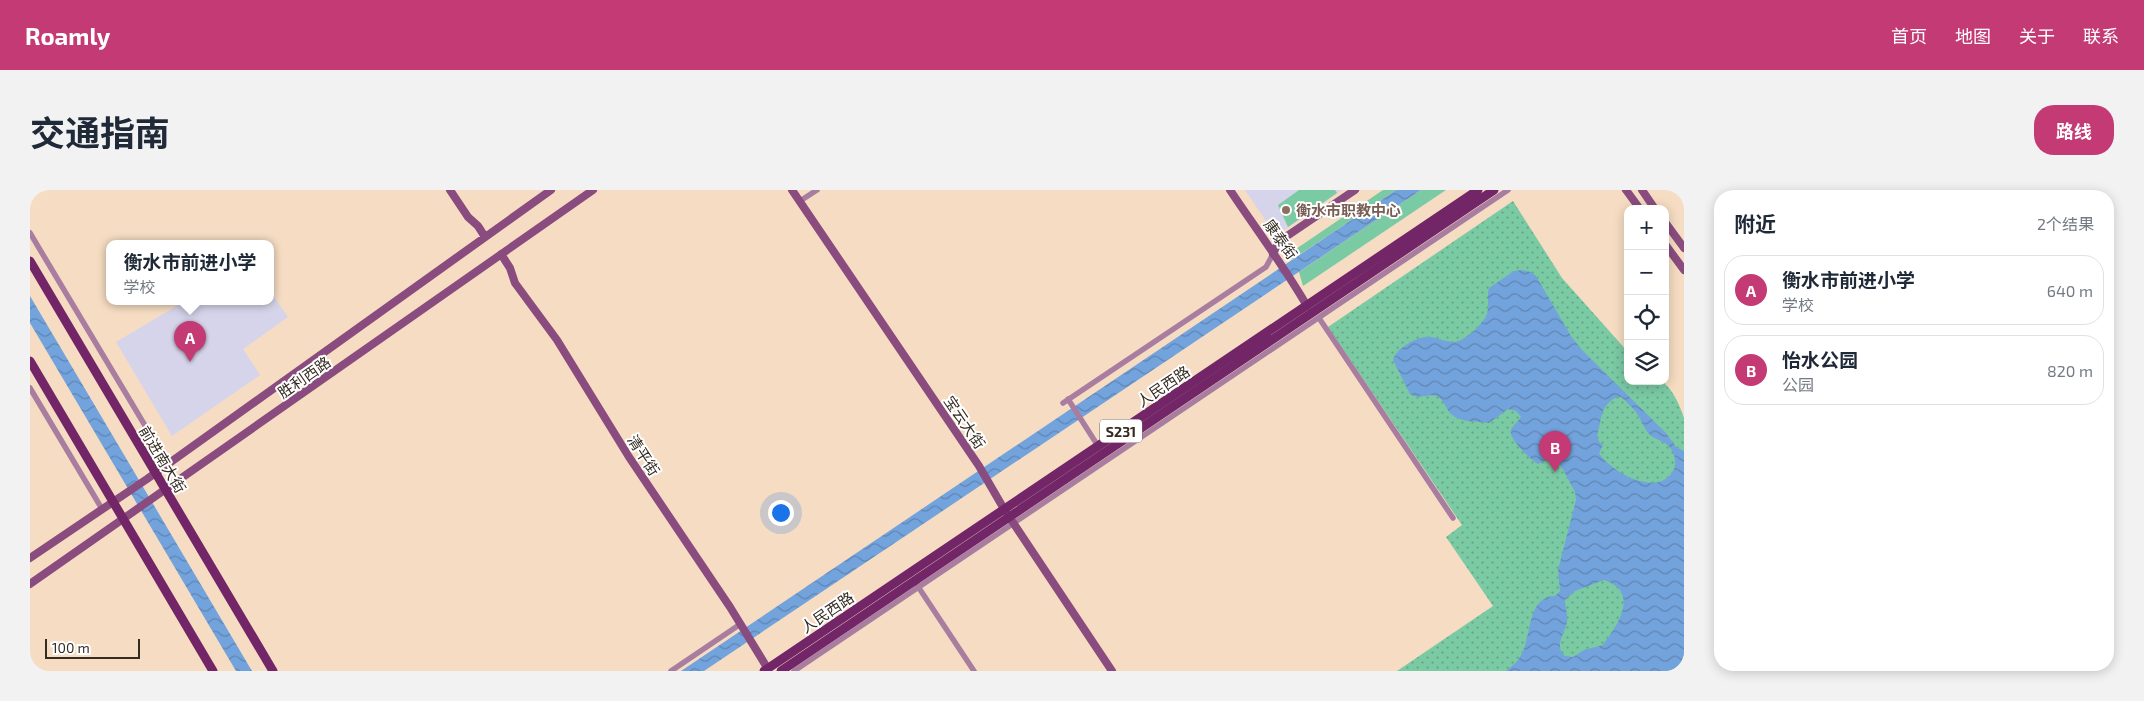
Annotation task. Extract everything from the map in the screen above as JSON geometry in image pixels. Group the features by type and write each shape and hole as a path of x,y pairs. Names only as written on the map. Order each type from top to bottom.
{"main road":[{"name":"人民西路","path":"781,671 916,584 1009,516 1098,446 1478,190"},
{"name":"人民西路","path":"766,670 1009,516 1494,190"},
{"name":"前进南大街","path":"30,261 156,473 162,493 272,671"},
{"path":"30,361 213,671"}],"street":[{"path":"450,190 468,217 478,226 485,237"},
{"name":"胜利西路","path":"30,558 156,473 551,190"},
{"name":"胜利西路","path":"30,584 593,190"},
{"name":"宝云大街","path":"792,190 979,466 1009,516 1112,671"},
{"path":"800,201 817,190"},
{"name":"康泰街","path":"1230,190 1283,266 1307,306"},
{"path":"1098,446 1067,402 1266,267 1278,243 1355,190"},
{"path":"1009,516 1319,318 1508,190"},
{"path":"1626,190 1637,205"},
{"path":"1642,190 1653,205"},
{"path":"1669,227 1684,248"},
{"path":"30,233 168,464"},
{"path":"1669,249 1684,270"},
{"name":"清平街","path":"501,254 510,268 515,283 557,340 629,457 741,626 766,670"},
{"path":"1319,318 1453,518"},
{"path":"30,388 102,509"},
{"path":"794,671 916,584 974,671"},
{"path":"671,671 741,626"}],"shaded area":[{"name":"衡水市职教中心","path":"1245,190 1342,190 1276,236"},
{"path":"274,297 288,317 243,349 260,375 172,436 116,342 178,305 274,305"}],"green space":[{"path":"1299,190 1335,190 1337,193 1288,227 1278,205"},
{"path":"1383,190 1396,190 1293,259 1287,260 1287,255"},
{"path":"1421,190 1446,190 1303,286 1299,272"},
{"path":"1513,201 1562,278 1624,348 1624,385 1666,385 1673,393 1684,418 1684,671 1397,671 1493,606 1446,537 1462,525 1328,327"}],"water":[{"path":"1396,190 1421,190 704,671 681,671"},
{"path":"1514,271 1531,272 1536,276 1571,336 1582,350 1666,433 1676,447 1684,451 1684,669 1679,671 1506,671 1521,656 1535,609 1539,603 1546,598 1555,596 1560,591 1558,570 1576,500 1575,492 1559,462 1549,459 1538,464 1516,444 1511,430 1521,417 1516,411 1508,409 1489,423 1459,419 1451,414 1437,396 1413,396 1410,394 1393,360 1403,347 1420,338 1431,337 1454,342 1467,336 1487,315 1489,288","holes":["1617,397 1621,397 1627,402 1649,434 1671,449 1675,465 1673,471 1666,479 1657,482 1647,482 1626,476 1607,463 1599,453 1603,445 1597,436 1602,415 1607,405","1604,580 1615,585 1624,601 1623,610 1614,629 1603,645 1584,650 1573,657 1565,656 1560,648 1567,621 1565,600 1575,591"]},
{"path":"30,296 252,671 236,671 30,323"}],"place":[{"name":"衡水市职教中心","path":"1286,210"},
{"name":"衡水市前进小学","path":"190,362"},
{"name":"怡水公园","path":"1555,472"}]}
